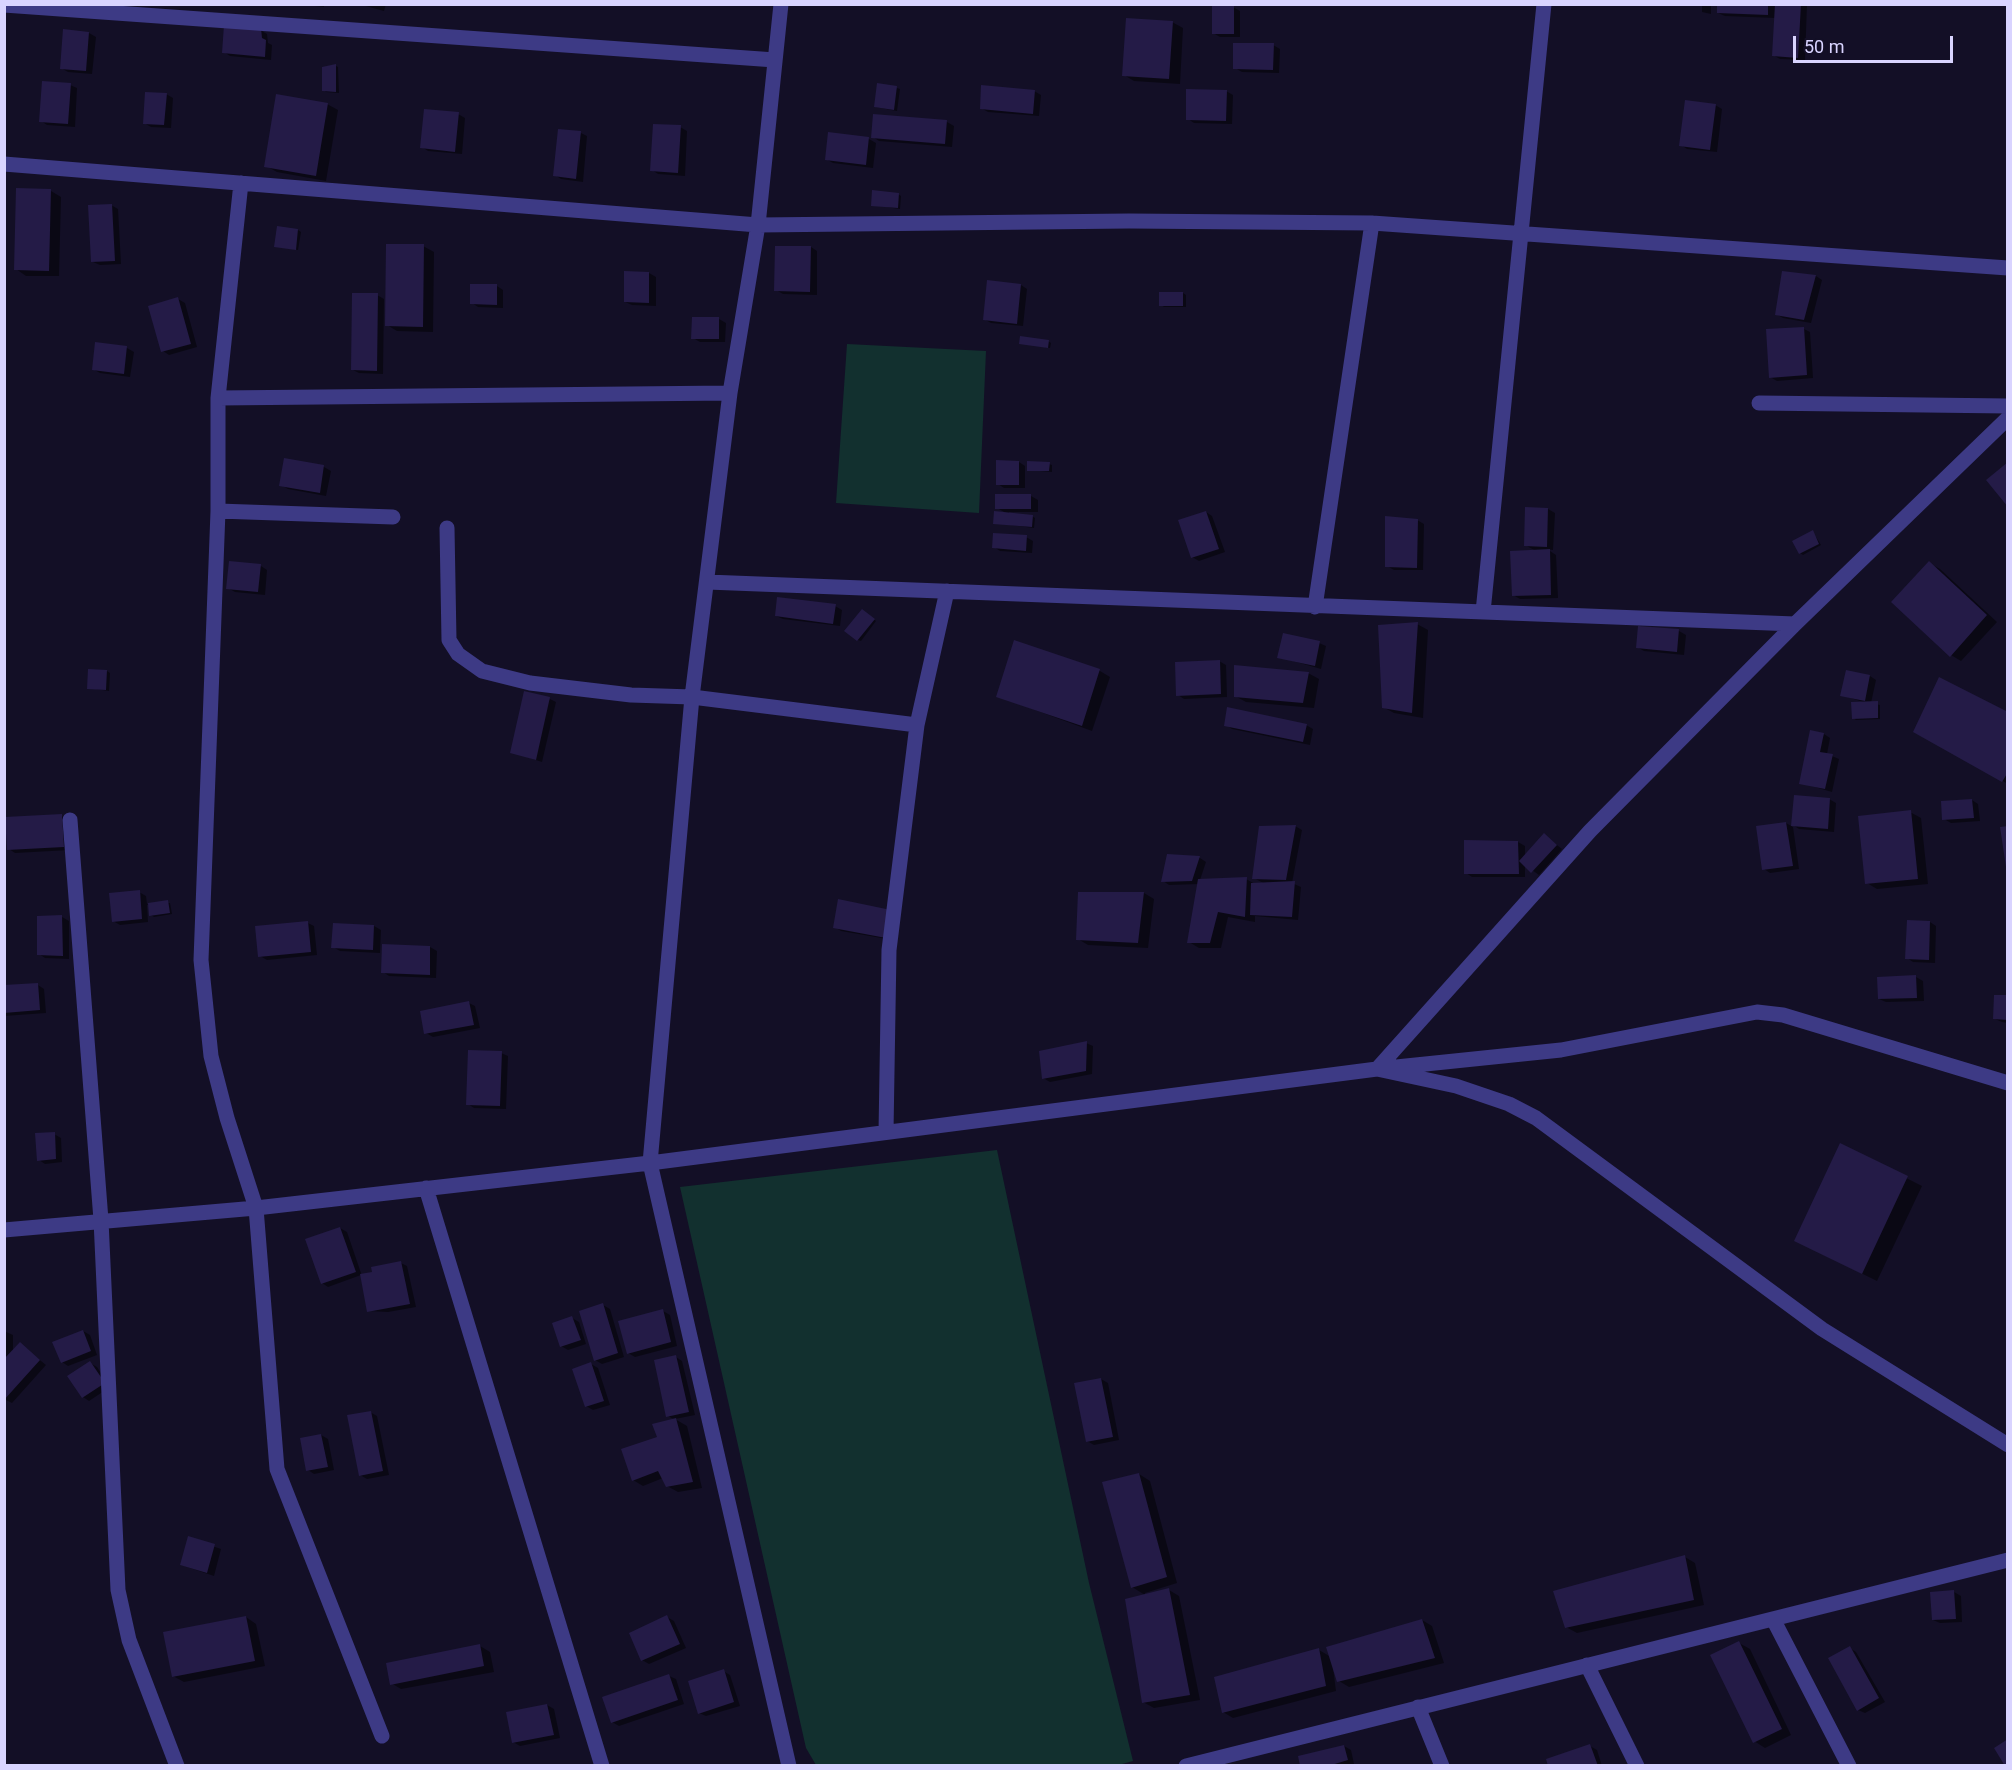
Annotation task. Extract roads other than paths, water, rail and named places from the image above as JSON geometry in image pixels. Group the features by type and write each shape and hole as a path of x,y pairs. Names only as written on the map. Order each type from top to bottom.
{"street":[{"path":"781,4 758,225 730,393 692,696 650,1164 789,1766"},
{"path":"1483,612 1544,4"},
{"path":"4,5 174,11 775,60"},
{"path":"4,164 758,225 1129,221 1372,223 2007,268"},
{"path":"241,183 218,398 218,511 201,960 211,1056 227,1118 256,1208 277,1469 382,1736"},
{"path":"1315,607 1372,223"},
{"path":"218,398 730,393"},
{"path":"1759,403 2007,406"},
{"path":"1377,1069 1590,831 1795,624 2007,418"},
{"path":"218,511 393,517"},
{"path":"447,528 449,640 458,654 482,671 530,683 631,695 692,696 917,724"},
{"path":"706,582 1795,624"},
{"path":"886,1132 889,950 917,724 947,591"},
{"path":"70,820 101,1220 118,1590 129,1640 177,1766"},
{"path":"4,1230 256,1208 650,1164 1377,1069 1561,1050 1758,1012 1783,1015 2007,1083"},
{"path":"1377,1069 1456,1086 1509,1104 1536,1118 1822,1329 2007,1445"},
{"path":"426,1188 602,1766"},
{"path":"1186,1766 1228,1761 1418,1707 2007,1560"},
{"path":"1773,1619 1849,1766"},
{"path":"1587,1665 1637,1766"},
{"path":"1418,1707 1442,1766"}]}
